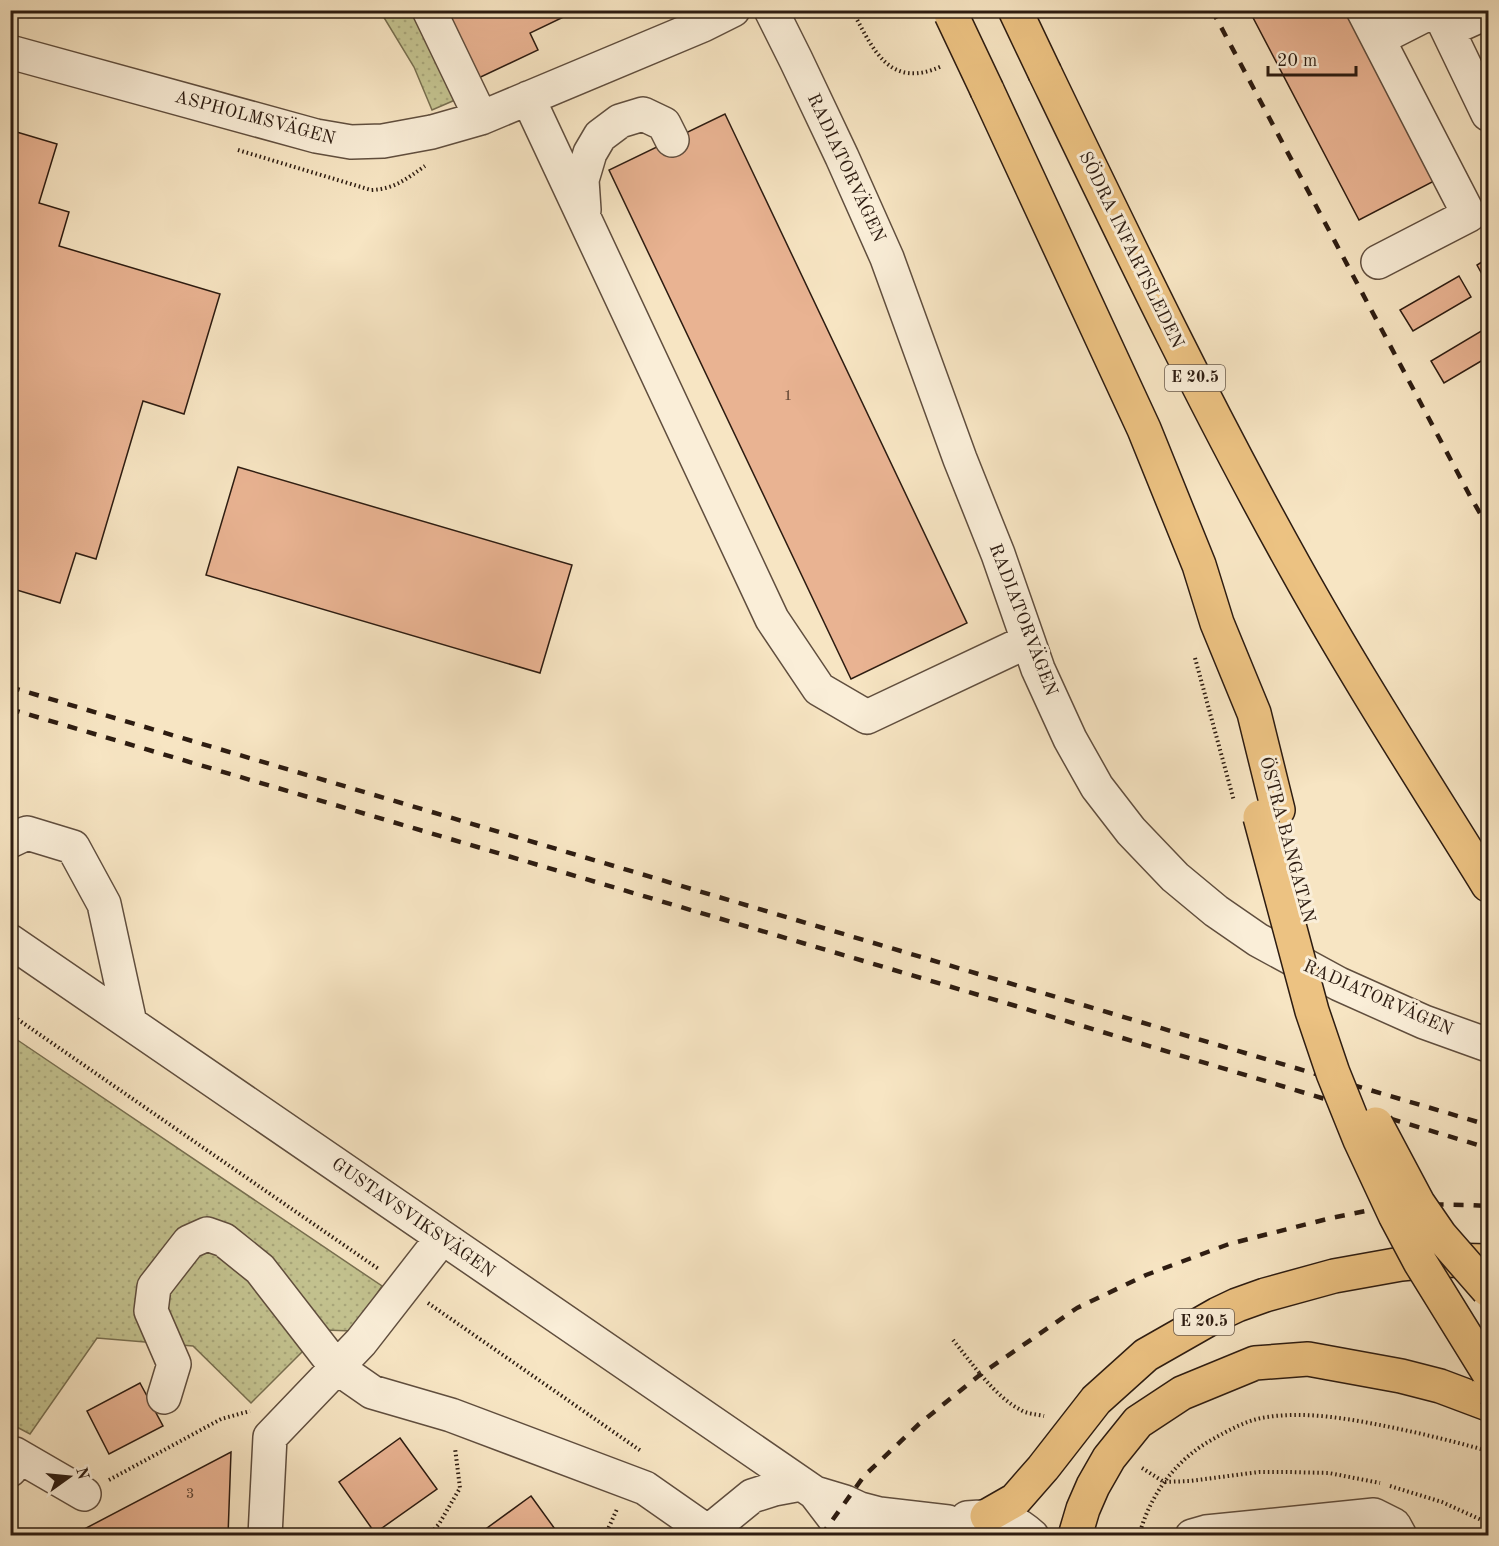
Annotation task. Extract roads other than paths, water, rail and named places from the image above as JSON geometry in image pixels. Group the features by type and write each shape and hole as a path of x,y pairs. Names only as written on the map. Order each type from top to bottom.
{"main road":[{"name":"SÖDRA INFARTSLEDEN","path":"1015,10 1174,339 1294,566 1358,676 1488,885"},
{"path":"950,12 1144,429 1198,566 1217,623 1232,718 1312,1011 1333,1073 1360,1140 1395,1215 1420,1262 1488,1372"},
{"name":"ÖSTRA BANGATAN","path":"1258,809 1313,941 1345,1048 1378,1129 1418,1203 1440,1235 1488,1290"},
{"name":"E 20.5","path":"987,1516 1015,1500 1096,1400 1146,1355 1218,1314 1266,1295 1334,1276 1401,1264 1442,1260 1488,1261"},
{"path":"1075,1536 1093,1486 1109,1458 1138,1422 1182,1393 1255,1363 1308,1359 1401,1376 1488,1404"}],"street":[{"path":"429,10 481,118"},
{"name":"ASPHOLMSVÄGEN","path":"10,51 316,136 351,142 383,141 432,132 481,118 703,25 733,10"},
{"name":"RADIATORVÄGEN","path":"771,10 842,157 887,258 960,459 998,554 1038,669 1070,739 1097,787 1131,831 1175,877 1215,911 1258,940 1339,984 1424,1022 1488,1045"},
{"path":"1363,10 1469,215 1378,261"},
{"path":"1378,39 1440,17 1488,12"},
{"path":"1440,17 1488,114"},
{"path":"528,98 772,619 819,689 867,717 1028,641"},
{"path":"584,218 582,180 590,153 600,136 620,121 643,114 664,124 672,140"},
{"path":"10,841 27,832 74,847 104,904 130,1023"},
{"name":"GUSTAVSVIKSVÄGEN","path":"10,941 808,1489 852,1536"},
{"path":"164,1397 174,1364 151,1311 154,1287 189,1242 207,1234 224,1240 260,1269 336,1367 372,1392 451,1415 645,1488 709,1534 753,1496 774,1490 808,1489"},
{"path":"265,1536 270,1437 361,1342 442,1238"},
{"path":"10,1470 15,1454 84,1494"},
{"name":"GUSTAVSVIKSVÄGEN","path":"808,1489 860,1509 936,1529 963,1518 987,1516"},
{"path":"1192,1536 1206,1532 1374,1515 1394,1525 1400,1536"},
{"path":"987,1516 1020,1525 1032,1536"}],"railway":[{"path":"1212,10 1488,527"},
{"path":"10,687 1488,1125"},
{"path":"10,709 1488,1148"},
{"path":"821,1536 864,1476 919,1424 981,1374 1077,1308 1146,1275 1229,1244 1331,1218 1400,1204 1488,1206"}]}
